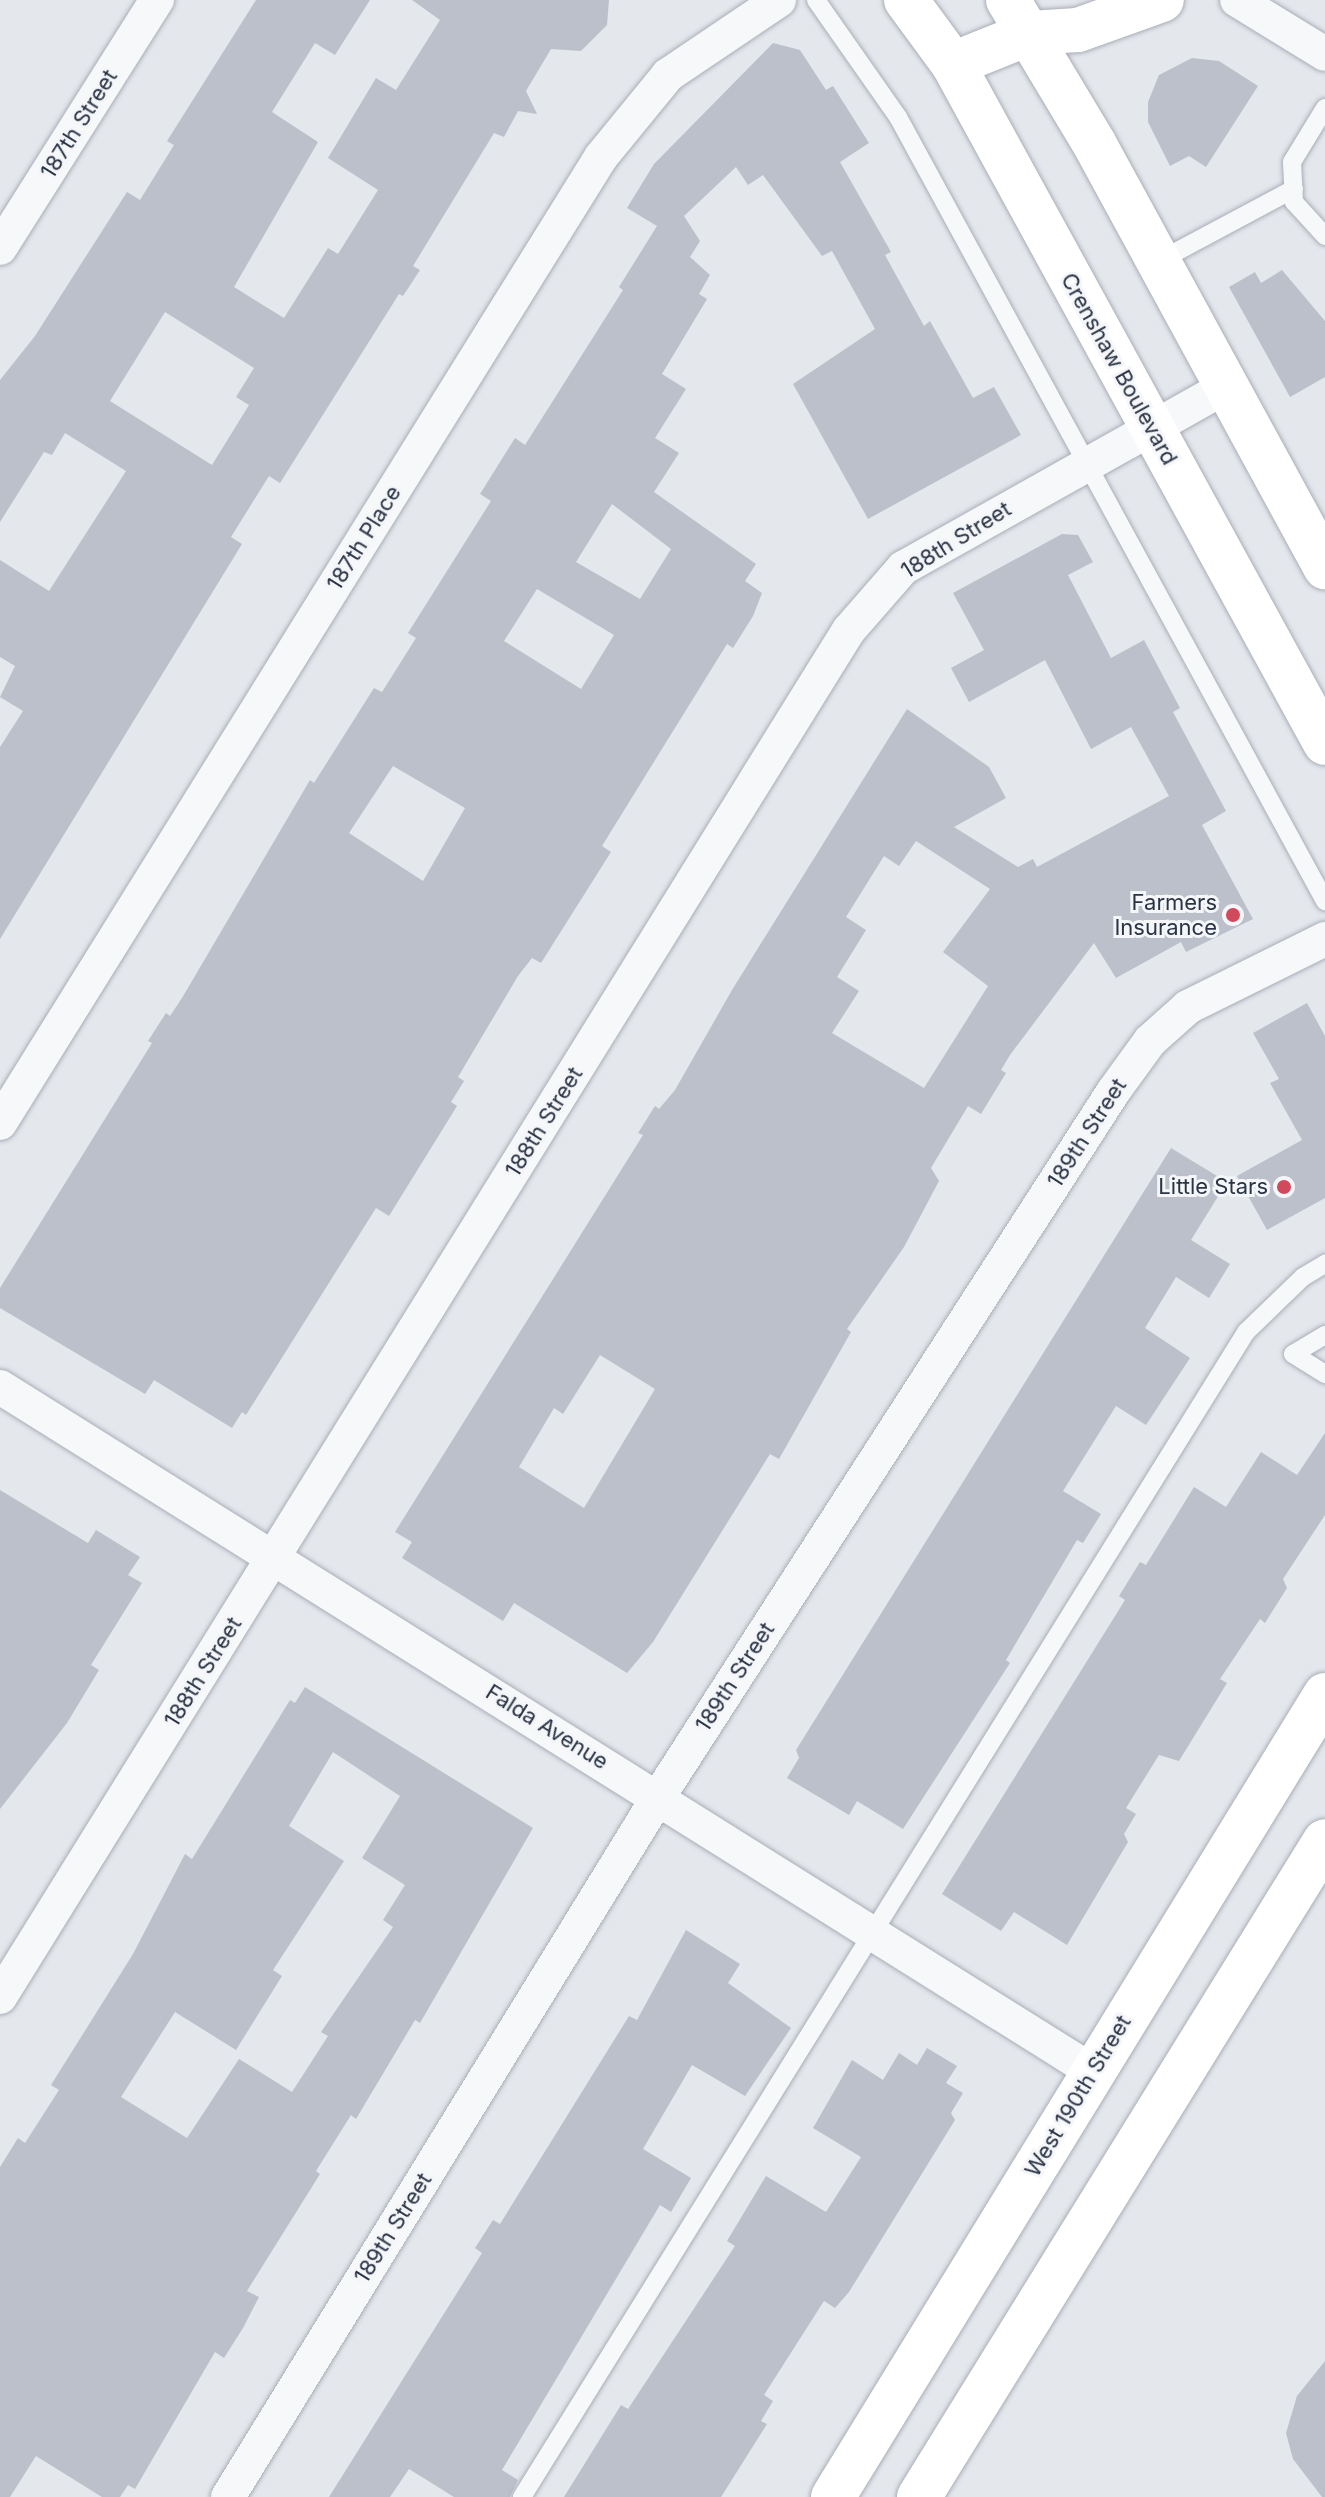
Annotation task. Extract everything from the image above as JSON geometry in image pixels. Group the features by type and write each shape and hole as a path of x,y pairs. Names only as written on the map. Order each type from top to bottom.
{"main road":[{"name":"Crenshaw Boulevard","path":"906,0 953,64 1325,743"},
{"path":"953,64 1019,16 1078,30 1162,0"},
{"path":"1019,16 1159,261 1325,567"},
{"name":"West 190th Street","path":"833,2497 1325,1695"},
{"path":"919,2497 1325,1841"}],"street":[{"name":"187th Street","path":"0,248 157,0"},
{"name":"187th Place","path":"0,1123 601,157 668,75 779,0"},
{"path":"1237,0 1325,54"},
{"name":"188th Street","path":"0,1997 849,630 903,568 1226,387"},
{"name":"189th Street","path":"228,2497 659,1796 1150,1041 1188,1007 1325,939"},
{"name":"Falda Avenue","path":"0,1387 875,1931 1092,2071"}],"lane":[{"path":"816,0 898,117 1325,901"},
{"path":"1325,108 1292,162 1294,202 1325,236"},
{"path":"1159,261 1294,189"},
{"path":"522,2497 1246,1332 1303,1277 1325,1264"},
{"path":"1325,1335 1293,1354 1325,1374"}],"building":[{"path":"256,0 370,0 335,55 315,43 272,112 318,142 234,287 284,318 328,248 338,254 378,190 328,158 376,78 396,90 440,20 412,0 609,0 607,25 581,51 551,49 526,91 537,114 518,111 504,137 494,133 413,266 420,270 403,296 399,294 280,483 269,476 231,537 242,544 0,939 0,747 23,711 0,697 15,666 0,657 0,560 49,591 126,471 65,433 52,455 44,452 0,522 0,380 35,336 127,192 140,200 174,145 167,141","holes":["165,312 254,368 236,397 249,405 212,465 110,401"]},
{"path":"773,43 800,50 826,90 833,86 869,143 840,162 891,252 885,255 924,326 930,321 973,398 994,387 1021,435 868,519 793,384 875,329 832,251 822,256 763,175 748,185 736,167 684,216 700,241 690,257 710,275 699,294 707,299 662,374 686,389 655,438 679,453 654,492 756,564 745,581 762,593 753,616 733,648 727,644 602,846 611,852 541,963 532,958 518,976 458,1077 464,1081 451,1102 457,1106 389,1216 376,1208 246,1415 242,1412 232,1428 154,1380 145,1394 0,1308 0,1288 152,1043 148,1041 166,1013 170,1016 182,998 310,780 314,783 374,688 382,692 416,638 408,633 491,501 480,494 515,438 525,445 623,290 619,287 657,226 627,208 654,164","holes":["612,504 671,549 640,599 576,562","537,589 614,635 581,689 504,641","393,766 465,808 423,881 349,833"]},
{"path":"1192,58 1219,61 1258,86 1206,167 1189,156 1170,166 1148,122 1148,102 1159,75"},
{"path":"1282,270 1325,321 1325,377 1290,397 1229,287 1255,272 1261,283"},
{"path":"1062,534 1078,535 1093,562 1068,575 1111,658 1144,640 1180,708 1173,712 1226,811 1202,825 1253,919 1186,952 1181,942 1116,978 1094,943 1010,1055 1001,1070 1006,1073 981,1114 968,1106 931,1168 939,1181 904,1247 847,1329 851,1332 779,1459 770,1454 653,1642 627,1673 514,1603 503,1621 402,1558 412,1542 395,1532 643,1135 638,1133 655,1106 659,1109 675,1090 732,990 907,709 989,767 1006,798 954,827 1018,867 1033,859 1037,867 1169,796 1131,727 1091,749 1045,660 969,702 951,668 984,650 953,593","holes":["916,841 990,889 943,952 988,986 924,1088 832,1033 859,991 837,977 866,930 846,917 884,856 899,866","600,1355 655,1389 584,1508 519,1467 554,1408 563,1414"]},
{"path":"1307,1003 1325,1036 1325,1198 1267,1230 1237,1176 1302,1140 1270,1083 1279,1079 1253,1033"},
{"path":"1171,1148 1227,1182 1191,1240 1230,1264 1209,1298 1176,1277 1145,1328 1190,1358 1146,1425 1116,1406 1063,1491 1101,1514 1083,1543 1077,1540 1006,1660 1010,1663 903,1829 857,1801 849,1815 787,1778 799,1758 796,1750"},
{"path":"1325,1433 1325,1515 1283,1579 1287,1588 1265,1623 1260,1619 1220,1679 1227,1683 1179,1761 1159,1755 1126,1808 1136,1814 1124,1834 1128,1842 1067,1945 1014,1912 1001,1931 942,1894 1125,1600 1119,1596 1140,1562 1146,1565 1194,1487 1226,1507 1261,1452 1297,1475"},
{"path":"0,1490 88,1543 96,1530 140,1557 128,1575 142,1583 91,1665 99,1670 67,1723 0,1809"},
{"path":"305,1687 533,1828 420,2023 415,2020 356,2119 351,2115 316,2171 320,2174 247,2291 259,2297 243,2328 224,2358 215,2352 135,2489 128,2485 120,2497 102,2497 36,2456 10,2497 0,2497 0,2167 18,2138 25,2143 59,2090 51,2085 133,1954 185,1854 192,1859 290,1700 295,1703","holes":["333,1752 400,1796 362,1858 405,1885 383,1920 393,1927 321,2032 328,2036 292,2092 239,2059 187,2138 121,2097 175,2012 236,2050 282,1976 273,1970 344,1861 289,1826"]},
{"path":"686,1930 740,1964 728,1983 791,2028 745,2096 692,2065 643,2149 691,2178 671,2212 660,2205 502,2470 518,2480 510,2497 454,2497 409,2469 390,2497 329,2497 482,2253 475,2248 493,2220 500,2224 629,2016 637,2020"},
{"path":"927,2048 957,2066 946,2083 963,2093 951,2113 955,2120 849,2292 835,2308 824,2301 764,2395 773,2401 761,2421 767,2424 721,2497 564,2497 621,2405 628,2409 735,2246 727,2241 766,2176 826,2212 861,2157 813,2128 852,2060 883,2080 899,2053 917,2065"},
{"path":"1325,2361 1325,2497 1322,2497 1293,2459 1286,2433 1297,2396"}],"place":[{"name":"Farmers Insurance","path":"1233,915"},
{"name":"Little Stars","path":"1284,1187"}]}
